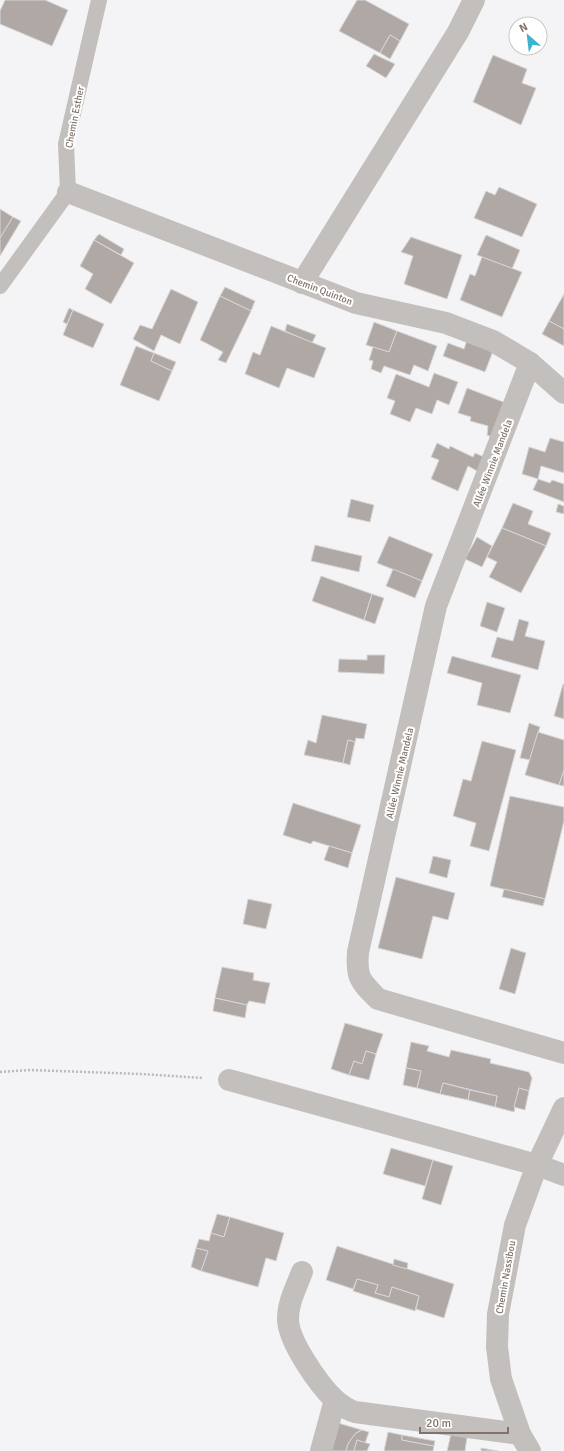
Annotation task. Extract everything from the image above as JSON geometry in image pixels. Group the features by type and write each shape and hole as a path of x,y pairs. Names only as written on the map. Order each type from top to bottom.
{"street":[{"path":"302,283 458,32 474,0"},
{"name":"Chemin Quinton","path":"68,192 356,303 446,323 493,341 530,363 564,393"},
{"name":"Allée Winnie Mandela","path":"530,363 436,606 358,952 357,968 362,984 378,999 564,1053"},
{"path":"229,1080 537,1166 564,1175"},
{"name":"Chemin Nassibou","path":"525,1443 501,1379 497,1347 498,1314 515,1225 537,1166 564,1108"},
{"path":"302,1272 289,1303 288,1320 291,1336 299,1352 314,1374 335,1400 348,1410 525,1443"},
{"path":"321,1451 335,1400"}],"lane":[{"name":"Chemin Esther","path":"68,192 66,144 99,0"},
{"path":"0,286 68,192"}],"path":[{"path":"0,1072 30,1070 141,1074 229,1080"}],"building":[{"path":"5,0 45,0 68,10 52,46 0,24 0,11"},
{"path":"357,0 365,0 409,24 400,41 390,35 380,53 339,31"},
{"path":"390,35 400,41 390,59 380,53"},
{"path":"374,54 395,64 386,78 366,66"},
{"path":"493,55 527,69 522,83 536,88 521,125 473,102"},
{"path":"499,187 537,204 522,237 474,218 486,191 495,195"},
{"path":"0,209 13,217 0,238"},
{"path":"13,217 21,221 0,256 0,238"},
{"path":"99,234 124,249 121,255 94,240"},
{"path":"486,235 520,250 512,269 477,255"},
{"path":"411,237 462,255 447,299 404,284 413,256 401,252"},
{"path":"94,240 134,263 111,304 85,289 93,274 80,266"},
{"path":"482,257 522,272 502,317 460,300 470,274 475,276"},
{"path":"225,287 255,301 251,311 220,296"},
{"path":"171,289 198,302 180,344 161,335 154,351 133,339 140,325 152,329"},
{"path":"564,294 564,329 549,321"},
{"path":"220,296 251,311 226,363 218,360 223,352 200,340"},
{"path":"69,308 73,310 67,324 63,322"},
{"path":"73,310 104,324 93,348 63,335"},
{"path":"549,321 564,329 564,346 542,334"},
{"path":"374,322 397,331 389,352 366,345"},
{"path":"287,324 316,335 312,343 285,331"},
{"path":"271,326 326,348 314,378 287,368 279,388 245,374 253,352 260,355"},
{"path":"397,331 437,346 428,371 414,365 410,375 384,366 381,373 371,369 373,361 369,360 373,347 389,352"},
{"path":"467,340 493,351 485,372 443,356 448,343 464,349"},
{"path":"136,346 154,353 151,361 172,371 159,401 120,385"},
{"path":"154,353 176,362 172,371 151,361"},
{"path":"434,373 458,382 449,405 437,400 432,414 416,408 410,422 390,414 395,401 387,398 396,374 429,387"},
{"path":"467,388 506,403 494,438 487,435 488,426 470,421 471,417 458,413"},
{"path":"550,438 564,442 564,473 541,466 538,479 522,474 529,447 545,452"},
{"path":"437,443 449,449 450,446 473,457 475,453 484,457 479,472 468,466 458,491 431,479 439,460 431,457"},
{"path":"538,479 550,483 552,480 564,484 564,502 533,490"},
{"path":"351,499 374,505 370,522 347,517"},
{"path":"513,503 533,511 528,524 551,533 546,546 502,528"},
{"path":"558,504 564,506 564,514 556,512"},
{"path":"502,528 546,546 521,593 489,577 497,562 487,557"},
{"path":"389,536 433,554 422,581 377,563"},
{"path":"477,537 492,546 482,567 465,559"},
{"path":"315,545 362,556 359,572 311,561"},
{"path":"393,569 422,581 415,598 386,586"},
{"path":"321,576 372,594 364,620 312,601"},
{"path":"372,594 384,598 375,624 364,620"},
{"path":"487,602 505,608 497,632 480,626"},
{"path":"519,619 529,622 525,636 545,641 538,670 491,657 497,637 513,641"},
{"path":"367,655 385,655 384,674 338,672 339,659 367,660"},
{"path":"452,656 521,675 510,713 477,705 482,683 447,673"},
{"path":"564,684 564,719 554,716"},
{"path":"322,715 367,724 364,739 356,738 355,742 348,740 343,763 304,755 308,740 316,743"},
{"path":"529,723 540,727 530,760 520,758"},
{"path":"538,732 564,740 564,770 559,785 525,775"},
{"path":"348,740 355,742 350,765 343,763"},
{"path":"482,741 516,750 489,851 470,846 476,823 453,816 463,779 471,781"},
{"path":"564,770 564,786 559,785"},
{"path":"510,796 564,807 564,821 545,899 490,886"},
{"path":"293,803 361,825 352,853 313,841 311,844 283,835"},
{"path":"329,846 352,853 348,868 324,860"},
{"path":"433,856 451,860 447,878 429,873"},
{"path":"396,877 455,893 448,920 433,916 422,959 378,948"},
{"path":"504,889 545,899 543,906 502,897"},
{"path":"248,899 272,904 266,929 243,924"},
{"path":"511,948 526,953 515,994 499,989"},
{"path":"222,967 254,973 253,980 270,983 265,1004 249,1001 247,1005 215,998"},
{"path":"215,998 247,1005 245,1018 213,1011"},
{"path":"345,1023 383,1034 376,1054 366,1051 362,1064 354,1061 349,1075 331,1069"},
{"path":"411,1042 429,1046 427,1051 449,1057 451,1050 491,1059 490,1063 529,1072 532,1078 529,1091 519,1088 514,1112 495,1107 497,1096 443,1083 440,1094 417,1088 421,1071 406,1068"},
{"path":"366,1051 376,1054 369,1080 349,1075 354,1061 362,1064"},
{"path":"406,1068 421,1071 417,1088 403,1085"},
{"path":"443,1083 470,1090 468,1100 440,1094"},
{"path":"519,1088 529,1091 525,1110 514,1107"},
{"path":"470,1090 497,1096 495,1107 468,1100"},
{"path":"391,1148 433,1160 425,1186 383,1174"},
{"path":"433,1160 453,1166 441,1205 422,1199"},
{"path":"217,1214 230,1217 224,1237 211,1233"},
{"path":"230,1217 284,1233 276,1261 266,1258 258,1287 201,1271 208,1251 196,1248 199,1239 209,1241 211,1233 224,1237"},
{"path":"337,1246 454,1284 444,1318 416,1309 419,1296 392,1287 389,1297 375,1293 378,1285 357,1279 353,1289 326,1280"},
{"path":"196,1248 208,1251 201,1271 191,1267"},
{"path":"394,1259 408,1263 407,1269 393,1265"},
{"path":"357,1279 378,1285 375,1293 389,1297 392,1287 419,1296 415,1311 353,1291"},
{"path":"338,1423 362,1430 356,1433 352,1438 346,1451 330,1451"},
{"path":"362,1430 369,1432 365,1443 357,1440 354,1451 346,1451 352,1438 356,1433"},
{"path":"388,1432 402,1435 402,1440 434,1446 433,1451 384,1451"},
{"path":"451,1434 467,1437 465,1451 447,1451"},
{"path":"402,1435 435,1441 434,1446 402,1440"},
{"path":"357,1440 370,1444 367,1451 354,1451"},
{"path":"481,1448 498,1451 481,1451"}]}
